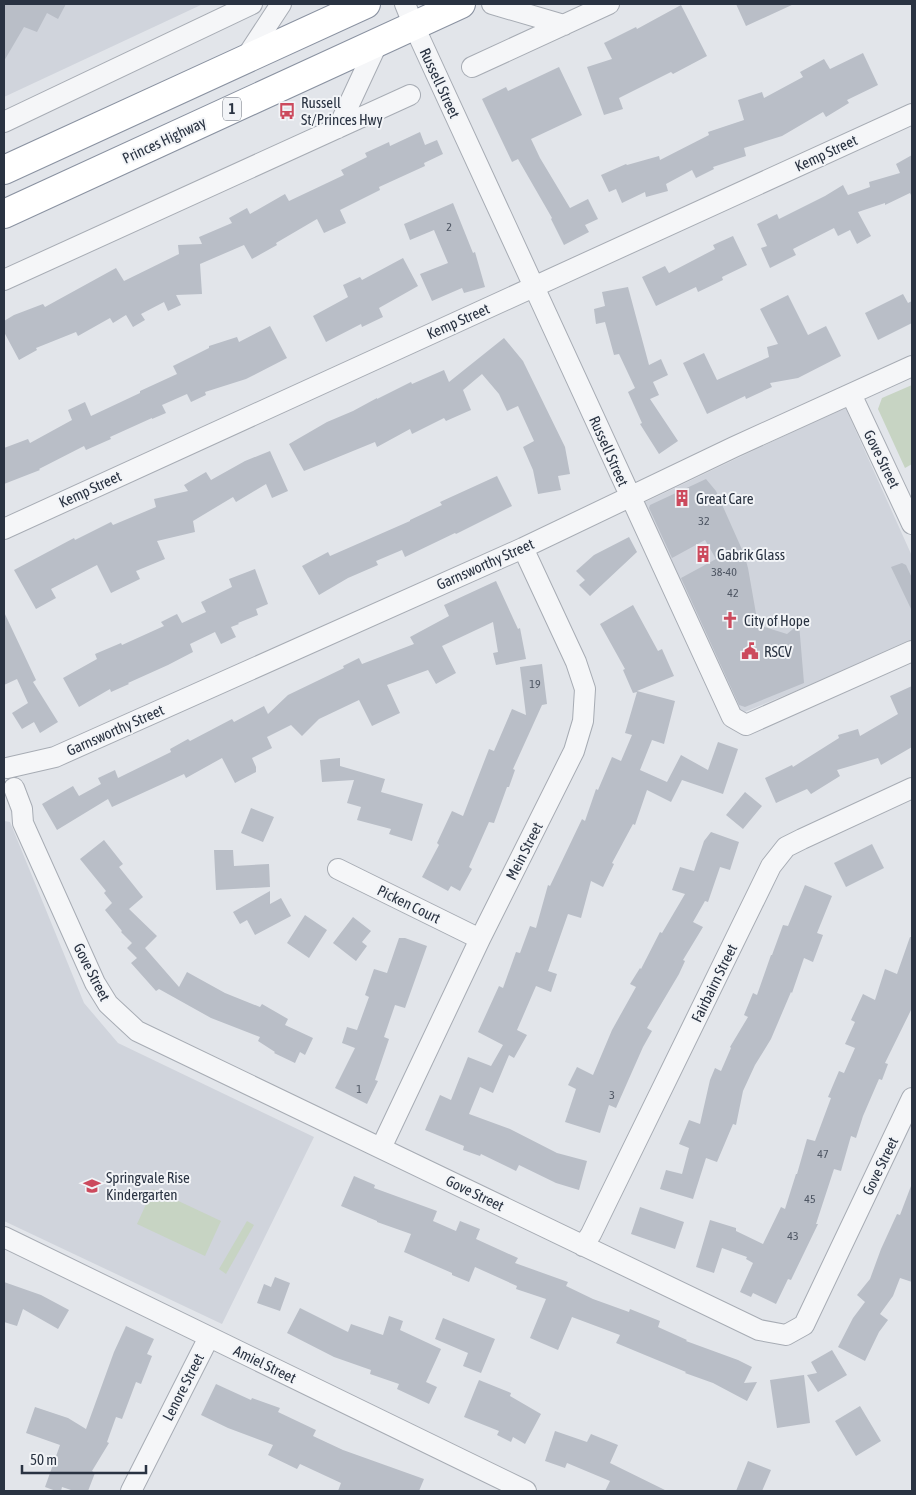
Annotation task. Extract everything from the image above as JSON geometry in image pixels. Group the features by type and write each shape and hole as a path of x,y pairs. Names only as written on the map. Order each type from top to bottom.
{"highway":[{"path":"4,170 366,4"},
{"name":"Princes Highway","path":"4,214 378,42 409,15 461,4"}],"street":[{"path":"4,122 252,4"},
{"path":"245,59 281,4"},
{"path":"492,4 564,24"},
{"path":"472,67 610,4"},
{"name":"Russell Street","path":"409,15 732,717 746,725 912,651"},
{"path":"338,128 378,42"},
{"path":"4,280 410,95"},
{"name":"Kemp Street","path":"4,529 912,114"},
{"name":"Garnsworthy Street","path":"5,767 55,756 523,548 629,496 912,366"},
{"name":"Gove Street","path":"851,394 912,524"},
{"name":"Mein Street","path":"381,1148 480,939 574,752 583,721 585,689 576,662 523,548"},
{"name":"Garnsworthy Street","path":"9,793 27,776 55,756"},
{"name":"Gove Street","path":"5,767 14,776 9,793 22,809 23,823 95,983 112,1009 137,1031 759,1330 786,1335 804,1325 912,1098"},
{"name":"Fairbairn Street","path":"583,1246 591,1234 771,866 786,848 794,843 912,788"},
{"name":"Picken Court","path":"338,869 480,939"},
{"name":"Amiel Street","path":"4,1237 526,1491"},
{"name":"Lenore Street","path":"132,1491 209,1337"}],"shaded area":[{"path":"4,4 203,4 4,97"},
{"path":"845,407 912,556 912,643 735,716 639,505"},
{"path":"4,821 10,822 84,1003 118,1043 314,1137 222,1324 4,1221"}],"green space":[{"path":"912,385 912,464 905,468 878,409 882,398"},
{"path":"153,1189 221,1221 205,1256 137,1224"},
{"path":"247,1221 254,1225 226,1274 219,1269"}],"building":[{"path":"4,4 66,4 58,19 47,13 37,32 24,27 4,61"},
{"path":"736,4 794,4 746,26"},
{"path":"681,5 707,56 673,74 671,72 619,98 623,109 604,115 587,67 612,59 604,43 636,27 637,29"},
{"path":"863,53 878,85 847,100 849,103 826,117 823,112 782,136 744,148 746,156 713,167 714,169 696,178 692,170 666,184 668,191 646,197 645,192 622,203 616,189 609,192 601,175 626,164 659,156 660,160 709,135 708,132 744,120 738,100 762,92 764,98 803,77 800,72 824,59 830,69"},
{"path":"559,67 582,115 531,139 540,158 570,208 588,199 598,219 585,225 589,232 564,245 552,218 518,159 512,162 482,99 506,87 508,91"},
{"path":"420,132 425,145 437,140 443,154 424,163 425,166 379,187 380,190 340,210 346,223 324,233 317,219 252,259 244,245 200,264 202,294 176,295 181,305 168,311 164,302 141,314 145,320 133,327 126,315 113,323 110,318 78,336 76,332 36,348 37,350 19,360 4,332 4,321 14,315 43,304 45,307 116,268 124,281 179,254 178,245 202,244 199,237 232,223 229,218 247,208 250,214 285,194 289,201 344,175 341,170 367,157 365,153 389,142 390,146"},
{"path":"912,155 912,197 910,193 885,205 885,203 858,212 871,236 857,244 850,230 838,236 834,228 793,249 796,255 770,268 761,248 767,246 757,224 777,214 779,219 843,185 848,195 870,187 869,182 900,173 896,164"},
{"path":"453,203 473,253 475,252 485,287 464,293 462,288 432,301 420,274 448,263 434,230 410,240 404,224"},
{"path":"733,236 747,265 722,277 723,280 698,292 696,287 656,306 642,277 665,266 669,273 715,249 713,245"},
{"path":"403,258 418,286 379,308 383,317 362,327 361,324 326,342 313,316 348,297 343,285 360,277 362,280"},
{"path":"628,287 649,365 661,359 668,375 653,382 659,395 650,399 678,441 659,454 640,424 642,423 628,392 635,388 619,354 614,355 605,322 596,324 594,309 605,306 602,292"},
{"path":"903,294 908,303 912,301 912,323 878,340 865,313"},
{"path":"788,295 808,335 826,326 841,356 798,378 770,383 772,387 746,399 745,396 707,414 683,363 704,353 717,380 769,357 767,347 778,344 760,309"},
{"path":"270,326 287,358 246,379 205,392 206,395 191,402 187,394 162,405 166,413 110,437 111,439 86,450 84,446 40,470 4,484 4,448 28,439 30,443 72,420 68,410 85,402 91,416 177,374 173,366 209,348 209,346 237,337 239,342"},
{"path":"504,338 523,361 565,447 570,474 558,476 561,490 538,494 533,470 523,447 534,441 518,406 507,411 499,394 482,374 463,390 471,410 446,421 444,418 412,434 410,429 377,447 375,442 304,471 289,444 327,422 411,382 412,384 444,370 449,382"},
{"path":"270,451 288,491 272,498 266,484 236,502 233,497 193,521 195,532 157,541 165,559 136,571 140,579 111,593 97,565 51,589 56,598 36,609 14,570 74,538 75,540 111,522 113,525 156,507 154,499 188,491 184,485 206,472 211,480 245,461"},
{"path":"497,476 512,506 456,534 405,557 402,550 376,561 378,565 348,578 319,595 302,566 328,552 330,556 410,521 442,505 440,502"},
{"path":"706,479 716,491 744,554 758,625 787,634 799,624 804,683 745,707 739,705 681,578 716,559 705,540 672,558 649,508 650,505"},
{"path":"629,537 637,552 590,596 579,585 585,580 576,571 594,555"},
{"path":"902,563 906,565 912,578 912,611 891,567"},
{"path":"255,569 268,604 256,609 258,615 231,627 236,637 221,644 215,632 190,644 193,652 129,684 111,692 110,689 79,707 63,678 97,659 95,654 121,643 122,645 164,626 161,622 177,614 182,623 206,612 201,602 232,587 229,579"},
{"path":"496,581 518,629 520,628 526,659 496,665 493,653 498,652 493,622 442,646 456,673 436,684 428,670 387,685 400,713 372,726 359,700 319,719 302,736 291,725 267,737 272,748 252,758 256,772 235,783 222,758 186,778 184,774 112,807 108,799 57,830 42,804 73,786 79,796 101,784 98,778 115,770 118,778 171,752 170,749 188,739 190,741 232,719 234,722 264,706 268,714 288,695 344,668 343,666 359,658 362,664 414,644 410,637 449,616 444,605"},
{"path":"633,605 658,651 662,649 674,676 637,691 675,701 664,744 652,740 640,770 667,782 681,755 708,770 718,742 738,749 723,794 682,780 671,802 647,790 635,825 633,824 612,863 614,864 603,887 591,881 581,918 568,914 548,971 557,974 551,992 536,986 517,1030 527,1035 514,1058 509,1055 493,1093 480,1087 469,1114 510,1129 557,1153 587,1161 579,1190 556,1183 519,1165 516,1171 481,1154 480,1156 463,1150 464,1146 425,1130 440,1095 451,1100 468,1057 491,1066 503,1045 478,1032 499,986 503,988 516,952 520,953 530,926 536,928 548,885 550,886 582,819 585,821 596,789 598,790 612,757 621,761 632,735 625,733 637,692 633,693 623,670 625,669 600,624"},
{"path":"4,612 36,680 33,682 58,722 40,733 34,722 22,729 12,713 28,703 17,679 4,685"},
{"path":"542,664 547,704 542,705 513,769 515,770 494,823 489,822 469,867 472,869 460,891 451,886 448,891 422,877 439,845 437,843 452,811 463,816 489,749 494,751 512,709 526,715 520,667"},
{"path":"912,686 912,747 881,765 878,758 837,770 840,776 811,794 807,789 776,803 765,778 792,765 793,767 839,738 838,735 858,729 860,736 898,714 890,696"},
{"path":"340,758 340,766 385,779 381,792 423,804 412,841 389,834 391,829 357,820 361,807 347,803 354,780 322,782 320,760"},
{"path":"745,792 762,806 743,829 726,815"},
{"path":"251,808 274,817 263,842 241,833"},
{"path":"711,832 739,842 730,870 720,867 708,902 705,901 693,922 703,927 683,960 685,961 679,974 647,1028 652,1031 616,1108 609,1105 600,1133 565,1122 576,1089 568,1085 577,1067 593,1075 612,1030 636,987 630,984 641,969 660,932 662,933 685,894 672,890 680,867 694,871 704,841"},
{"path":"104,840 123,864 119,867 143,897 129,909 157,936 145,948 179,987 187,972 225,993 260,1007 262,1004 288,1019 285,1025 313,1038 305,1055 300,1052 295,1063 274,1053 258,1041 260,1037 211,1018 159,989 156,991 131,963 137,958 127,948 132,943 121,932 105,910 112,903 104,893 106,891 80,859"},
{"path":"872,844 884,868 846,887 834,863"},
{"path":"214,850 233,850 234,866 269,864 270,887 216,890"},
{"path":"805,885 832,896 817,933 823,935 813,962 804,958 792,993 771,1039 755,1065 743,1091 736,1125 733,1124 717,1162 706,1158 693,1199 660,1189 666,1170 682,1174 689,1148 679,1144 689,1120 700,1124 710,1080 715,1068 721,1071 730,1047 748,1017 744,1015 753,993 757,995 783,925 788,926"},
{"path":"270,891 270,904 281,898 291,916 255,935 247,920 240,924 233,912"},
{"path":"305,915 327,930 309,958 287,943"},
{"path":"353,917 371,931 362,942 367,946 356,961 333,943"},
{"path":"910,937 912,937 912,1008 885,1063 888,1064 882,1080 879,1079 856,1138 851,1136 841,1171 834,1169 816,1224 818,1224 791,1280 788,1279 776,1304 753,1293 751,1297 740,1292 753,1263 746,1259 747,1257 722,1248 714,1273 696,1267 710,1220 736,1228 736,1231 763,1244 781,1207 785,1209 807,1139 815,1141 831,1098 828,1097 839,1071 844,1073 855,1048 845,1044 855,1022 851,1020 863,994 875,1000 885,969 897,974"},
{"path":"399,938 405,938 427,946 405,1008 395,1005 384,1037 389,1039 375,1080 378,1081 367,1104 335,1088 355,1048 342,1043 347,1027 357,1030 369,997 365,995 374,969 387,973"},
{"path":"354,1176 375,1185 374,1188 437,1211 433,1221 456,1231 460,1221 480,1229 476,1239 518,1258 515,1263 568,1282 566,1286 593,1299 629,1312 630,1309 660,1321 658,1327 686,1341 752,1367 744,1383 757,1382 747,1401 713,1383 616,1343 620,1335 572,1317 558,1350 530,1338 546,1299 516,1289 517,1286 475,1267 469,1282 404,1252 411,1234 341,1206"},
{"path":"911,1186 912,1282 900,1278 893,1296 880,1314 888,1320 879,1332 865,1361 838,1347 853,1318 865,1302 857,1295 870,1279 881,1249 897,1214 900,1215"},
{"path":"640,1207 684,1222 675,1249 631,1234"},
{"path":"275,1277 290,1283 280,1311 257,1303 264,1284 271,1287"},
{"path":"4,1282 41,1295 69,1310 58,1329 23,1309 17,1326 4,1322"},
{"path":"300,1308 348,1332 351,1324 383,1335 389,1316 403,1321 400,1330 441,1349 426,1382 437,1387 429,1404 397,1389 399,1384 370,1374 371,1370 334,1357 287,1333"},
{"path":"443,1318 495,1339 481,1373 463,1366 468,1353 435,1339"},
{"path":"126,1326 154,1339 147,1354 152,1356 141,1384 136,1382 122,1419 116,1417 107,1442 109,1443 92,1471 95,1473 88,1491 74,1491 62,1487 61,1491 56,1491 45,1487 60,1445 26,1433 35,1407 68,1418 86,1429 114,1352"},
{"path":"832,1350 847,1375 818,1392 807,1375 817,1373 811,1362"},
{"path":"804,1375 810,1423 777,1428 770,1380"},
{"path":"479,1380 511,1393 510,1396 541,1414 525,1444 513,1437 511,1442 497,1435 499,1431 464,1417"},
{"path":"216,1384 251,1400 252,1398 280,1408 278,1412 316,1430 313,1436 343,1450 424,1479 419,1491 338,1491 341,1483 300,1464 297,1469 268,1455 273,1445 228,1428 201,1415"},
{"path":"860,1406 881,1441 856,1456 835,1421"},
{"path":"555,1431 587,1442 591,1434 618,1445 610,1463 667,1491 605,1491 610,1481 567,1463 565,1468 545,1461"},
{"path":"748,1461 771,1470 762,1491 736,1491"}],"place":[{"name":"Russell St/Princes Hwy","path":"287,111"},
{"name":"Great Care","path":"682,498"},
{"name":"Gabrik Glass","path":"703,554"},
{"name":"City of Hope","path":"730,620"},
{"name":"RSCV","path":"750,651"},
{"name":"Springvale Rise Kindergarten","path":"92,1186"}]}
